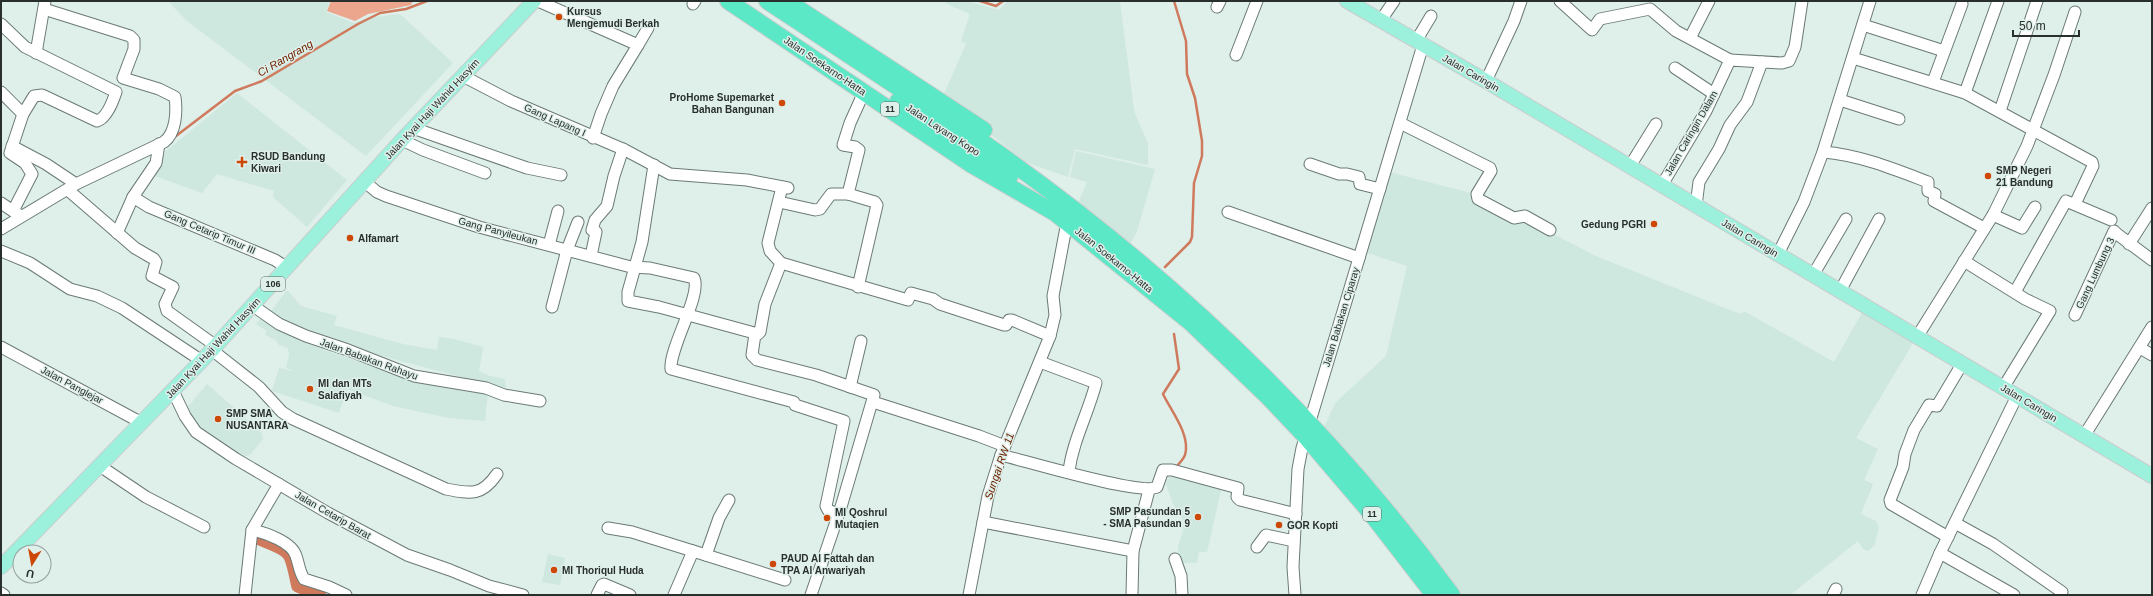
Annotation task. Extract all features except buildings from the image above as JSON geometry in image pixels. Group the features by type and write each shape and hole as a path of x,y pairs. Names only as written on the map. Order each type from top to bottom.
{"highway":[{"name":"Jalan Soekarno-Hatta","path":"728,1 972,165 1061,217 1191,323 1268,397 1307,429 1434,595"},
{"name":"Jalan Layang Kopo","path":"747,1 1048,190"},
{"name":"Jalan Layang Kopo","path":"767,1 994,156 1061,217"},
{"name":"Jalan Soekarno-Hatta","path":"787,1 957,111 1018,154 1197,302 1216,321 1231,346"},
{"name":"Jalan Soekarno-Hatta","path":"1048,190 1147,267 1231,346 1418,549 1452,595"}],"main road":[{"name":"Jalan Kyai Haji Wahid Hasyim","path":"1,567 202,361 413,128 534,1"},
{"name":"Jalan Caringin","path":"1347,1 1486,81 2152,476"}],"street":[{"path":"538,1 638,44"},
{"path":"1236,55 1257,1"},
{"path":"1381,20 1394,1"},
{"path":"1486,81 1514,21 1521,1"},
{"path":"1560,1 1592,30 1600,19 1651,5 1670,27 1730,60 1786,63 1792,56 1802,1"},
{"path":"1690,38 1709,1"},
{"path":"1778,254 1804,202 1823,152 1870,1"},
{"path":"1965,93 1998,1"},
{"path":"2000,111 2037,1"},
{"path":"1933,82 1962,4"},
{"path":"1,229 17,214 159,144 169,138 172,132 176,105 175,97 159,88 123,78 134,49 134,40 130,36 45,5 42,28 36,53"},
{"path":"1917,337 1993,215 2033,132 2075,12"},
{"name":"Jalan Babakan Ciparay","path":"1295,595 1293,567 1298,465 1307,429 1400,123 1420,43 1431,16"},
{"path":"1,24 25,47 116,92 106,112 99,120 38,94 34,96 23,114 8,149"},
{"path":"1862,25 1887,35 1944,51"},
{"path":"594,138 601,114 613,86 648,28"},
{"path":"1853,58 1965,93 2000,111 2033,132 2092,162 2093,166 2075,204"},
{"name":"Jalan Caringin Dalam","path":"1662,185 1714,94 1730,60"},
{"path":"1696,206 1699,182 1719,150 1730,125 1747,102 1762,62"},
{"path":"1675,68 1714,94"},
{"name":"Gang Lapang I","path":"463,76 511,101 594,138 623,149 670,174 679,176 702,175 747,180 785,187 779,202"},
{"path":"1,92 23,114"},
{"path":"848,194 859,150 855,147 843,145 850,123 864,92"},
{"path":"1840,100 1899,119"},
{"path":"1400,123 1490,168 1490,173 1477,194 1478,199 1514,218 1525,216 1550,230"},
{"path":"1630,166 1656,124"},
{"path":"413,128 527,168 561,175"},
{"path":"402,140 423,150 485,173"},
{"path":"117,233 134,198 156,163 159,144"},
{"path":"8,149 46,164 72,187 117,233 135,248 154,259 156,262 152,276 172,285 172,291 165,304 166,310 214,348 259,388 282,412 400,469 446,489 463,492 482,491 489,485 497,474"},
{"path":"8,149 25,164 32,174 17,214"},
{"path":"591,256 596,232 592,230 594,223 607,206 614,176 623,149"},
{"path":"1823,152 1841,153 1884,166 1928,182 1928,191 1935,194 1934,202 1984,228"},
{"path":"651,163 644,232 636,268 628,292 628,301 755,334 760,332 765,304 781,263"},
{"path":"1310,164 1339,174 1359,177 1360,184 1380,189"},
{"name":"Gang Panyileukan","path":"365,182 377,192 386,196 456,220 636,268 650,268 694,278 695,285 688,316"},
{"path":"858,287 877,205 862,197 848,194 831,194 820,209 815,210 779,202 768,243 770,251 781,263 858,287 908,300 911,293 933,299 940,304 1004,325 1006,325 1009,320 1012,320 1050,336"},
{"name":"Gang Cetarip Timur III","path":"134,198 149,207 275,260 287,268"},
{"path":"2014,292 2064,203 2068,201 2111,220"},
{"path":"1,203 17,214"},
{"path":"1993,215 2022,228 2035,207"},
{"path":"2152,208 2129,244 2152,260"},
{"path":"549,245 558,211"},
{"path":"1228,212 1359,258"},
{"path":"969,595 988,496 1003,451 1050,336 1055,315 1053,296 1061,217"},
{"path":"1813,275 1846,219"},
{"path":"1840,291 1879,219"},
{"path":"552,307 567,250 578,222"},
{"name":"Gang Lumbung 3","path":"2075,315 2114,231 2129,244"},
{"path":"1,251 30,263 70,289 97,296 122,308 202,361"},
{"path":"1964,261 2029,301 2047,308 2050,312 2003,388"},
{"name":"Jalan Babakan Rahayu","path":"252,305 280,324 300,333 414,376 486,388 504,395 540,401"},
{"path":"688,316 677,341 671,369 794,402 795,405 844,420 826,506 828,510 838,514"},
{"path":"2084,436 2152,327"},
{"path":"755,334 752,355 757,360 816,375 874,395 838,514 810,595"},
{"path":"850,387 861,342"},
{"name":"Jalan Panglejar","path":"1,347 142,423"},
{"path":"2140,348 2152,355"},
{"path":"1040,362 1096,383 1090,404 1076,436 1068,471"},
{"path":"1948,537 1891,504 1890,500 1903,467 1905,454 1914,430 1930,405 1937,406 1962,364"},
{"name":"Jalan Cetarip Barat","path":"173,391 185,416 196,432 350,526 407,555 489,586 523,595"},
{"path":"1922,595 1940,553 2017,396"},
{"path":"873,402 979,436 1003,451 1103,481 1148,490 1157,487 1162,472 1167,469 1238,488 1237,498 1240,500 1296,514"},
{"path":"100,466 146,497 204,527"},
{"path":"245,595 252,530 280,484"},
{"path":"1132,595 1133,552 1148,490"},
{"path":"706,555 719,518 729,500"},
{"path":"982,522 1133,552"},
{"path":"1955,523 1993,544 2062,592"},
{"path":"608,528 632,532 785,580"},
{"path":"252,530 288,544 296,553 299,570 304,579 329,587 346,595"},
{"path":"1257,547 1266,535 1294,541"},
{"path":"674,595 693,551"},
{"path":"1940,553 2014,595"},
{"path":"1175,559 1181,576 1182,595"},
{"path":"598,595 602,585 604,584 630,595"}],"shaded area":[{"path":"168,1 330,1 326,12 354,23 366,18 400,14 453,63 366,156 187,21"},
{"path":"331,1 413,1 411,5 368,14 355,21 327,11"},
{"path":"946,1 966,1 999,10 1008,1 1120,1 1134,111 1148,144 1148,165 1075,149 1068,177 1025,162 943,96 966,44 961,41 970,14 945,3"},
{"name":"RSUD Bandung Kiwari","path":"237,93 347,180 307,227 273,197 274,191 217,174 202,193 155,176 166,151"},
{"path":"1076,151 1155,169 1137,231 1130,244 1078,204 1087,182 1070,177"},
{"path":"1389,172 1475,194 1596,256 1732,311 1742,314 1744,311 1834,362 1863,311 1913,343 1856,438 1878,449 1864,480 1873,484 1861,514 1876,521 1879,527 1874,546 1868,551 1863,549 1858,541 1790,595 1459,595 1324,427 1336,402 1386,356 1407,266 1365,252"},
{"path":"287,290 301,306 337,316 334,325 403,344 437,350 439,337 454,339 483,347 479,371 490,376 505,379 506,389 326,341 270,316 272,310"},
{"path":"262,317 302,342 385,371 439,386 488,392 485,421 449,418 393,406 347,389 339,413 272,391 279,368 296,372 286,368 289,355 288,348 279,345 276,340 265,335 267,331 256,324"},
{"name":"SMP SMA NUSANTARA","path":"207,384 261,432 263,439 250,455 244,456 231,451 196,427 187,408"},
{"name":"SMP Pasundan 5 - SMA Pasundan 9","path":"1173,476 1222,486 1207,552 1199,552 1197,563 1178,563 1178,546 1183,531 1184,521 1173,504 1166,484 1168,478"},
{"name":"MI Thoriqul Huda","path":"548,554 565,558 560,585 542,582"}],"waterway":[{"name":"Ci Rangrang","path":"172,139 235,91 262,81 358,24 380,13 406,9 427,1"},
{"name":"Ci Rangrang","path":"980,1 996,6 1003,1"},
{"path":"1165,267 1190,242 1192,237 1194,183 1202,156 1202,141 1195,98 1187,74 1186,41 1174,1"},
{"path":"1385,154 1390,137"},
{"path":"1174,334 1179,369 1163,394 1183,431 1185,439 1185,455 1175,468"},
{"path":"257,536 284,548 291,556 294,563 299,585 318,592"}],"place":[{"name":"Kursus Mengemudi Berkah","path":"559,17"},
{"name":"ProHome Supemarket Bahan Bangunan","path":"782,103"},
{"name":"RSUD Bandung Kiwari","path":"242,162"},
{"name":"SMP Negeri 21 Bandung","path":"1988,176"},
{"name":"Gedung PGRI","path":"1654,224"},
{"name":"Alfamart","path":"350,238"},
{"name":"MI dan MTs Salafiyah","path":"310,389"},
{"name":"SMP SMA NUSANTARA","path":"218,419"},
{"name":"SMP Pasundan 5 - SMA Pasundan 9","path":"1198,517"},
{"name":"MI Qoshrul Mutaqien","path":"827,518"},
{"name":"GOR Kopti","path":"1279,525"},
{"name":"PAUD Al Fattah dan TPA Al Anwariyah","path":"773,564"},
{"name":"MI Thoriqul Huda","path":"554,570"}],"water label":[{"name":"Sungai RW 11","path":"999,466"}]}
